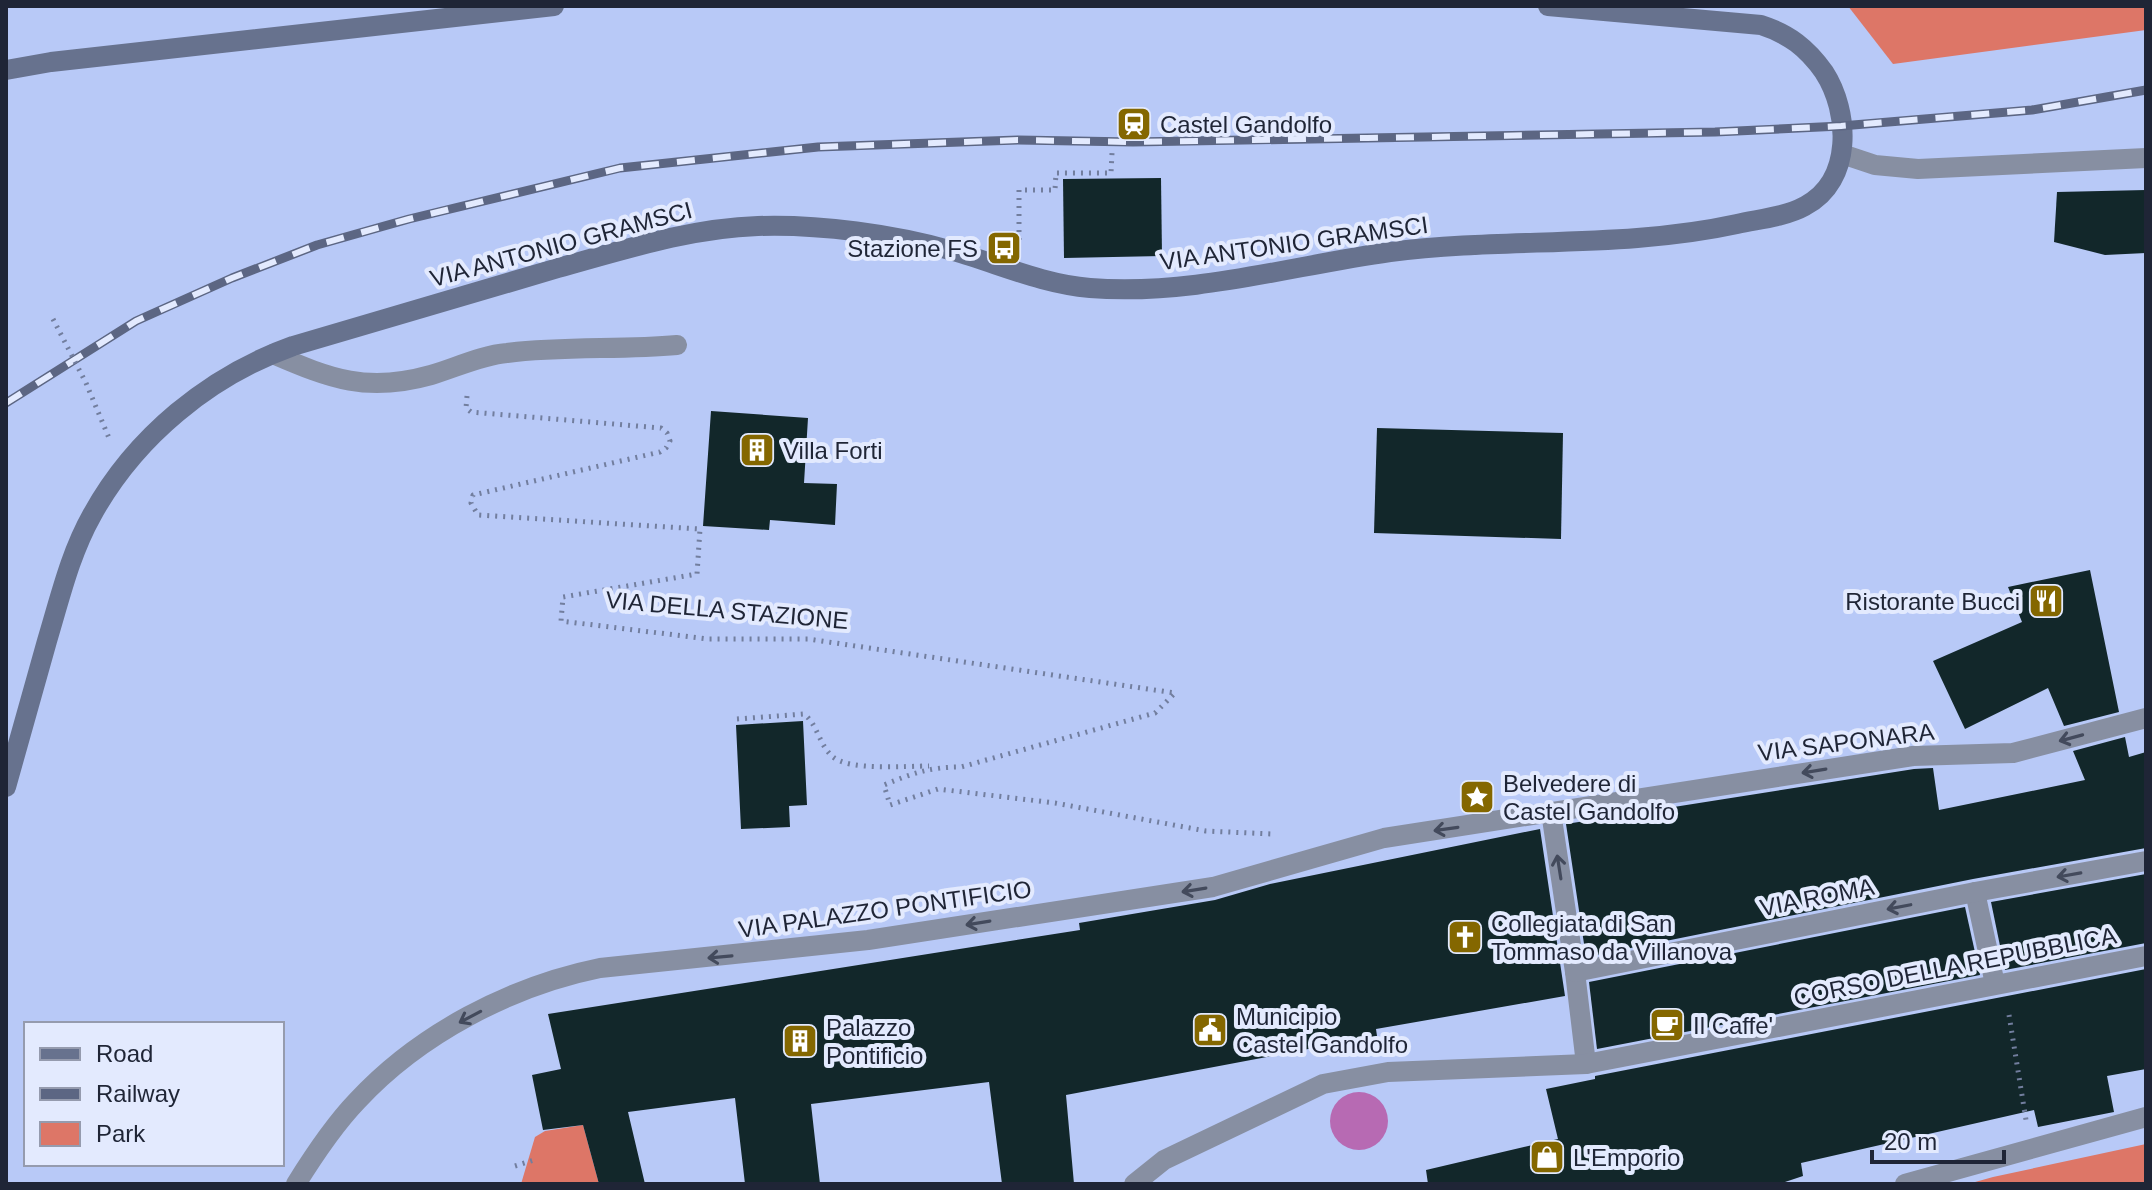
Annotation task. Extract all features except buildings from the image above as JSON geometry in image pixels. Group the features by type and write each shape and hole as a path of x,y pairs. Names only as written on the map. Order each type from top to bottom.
{"street":[{"path":"6,70 477,10 554,6"},
{"path":"1548,6 1761,25 1781,31 1813,56 1829,81 1841,126 1842,154 1875,165 1918,169 2146,158"},
{"name":"VIA ANTONIO GRAMSCI","path":"6,787 69,567 91,516 121,469 156,431 204,392 273,354 606,255 721,229 790,226 843,231 952,250 1031,277 1085,288 1177,288 1390,252 1632,239 1706,231 1806,206 1824,192 1835,176 1842,154"},
{"path":"273,354 336,379 352,383 388,383 427,376 504,353 677,345"},
{"name":"VIA SAPONARA","path":"1551,812 1913,756 2013,753 2146,718"},
{"path":"1551,812 1586,1064"},
{"name":"VIA PALAZZO PONTIFICIO","path":"296,1184 318,1149 355,1102 394,1066 436,1037 495,1004 569,974 615,966 868,940 1213,887 1384,838 1551,812"},
{"name":"VIA ROMA","path":"1575,972 2146,861"},
{"path":"1975,892 2000,983"},
{"name":"CORSO DELLA REPUBBLICA","path":"1134,1184 1164,1160 1323,1084 1388,1072 1586,1064 2146,956"},
{"path":"1905,1184 2146,1117"}],"path":[{"path":"1018,251 1019,190 1055,190 1056,173 1111,173 1112,153"},
{"path":"53,319 86,383 121,469"},
{"name":"VIA DELLA STAZIONE","path":"469,391 465,400 466,408 471,412 661,428 667,433 670,441 660,452 473,495 471,503 478,515 700,529 697,574 563,597 561,621 708,639 808,639 1175,693 1155,713 961,767 934,767 884,785 890,805 938,789 1055,803 1206,831 1281,835"},
{"path":"737,719 804,714 833,757 849,764 934,767"},
{"path":"2000,983 2023,1105"},
{"path":"515,1166 534,1160"}],"green space":[{"path":"1848,6 2146,6 2146,30 1893,64"},
{"path":"583,1125 599,1184 521,1184 535,1137 545,1131"},
{"path":"2146,1144 2146,1184 1968,1184 1993,1177"}],"shaded area":[{"path":"1359,1092 1380,1100 1388,1121 1380,1142 1359,1150 1338,1142 1330,1121 1338,1100"}],"railway":[{"path":"6,403 136,321 232,278 317,245 409,219 620,168 818,147 1018,140 1133,142 1715,132 1841,126 2032,110 2146,90"}],"place":[{"name":"Castel Gandolfo","path":"1134,124"},
{"name":"Stazione FS","path":"1004,248"},
{"name":"Villa Forti","path":"757,450"},
{"name":"Ristorante Bucci","path":"2046,601"},
{"name":"Belvedere di Castel Gandolfo","path":"1477,797"},
{"name":"Collegiata di San Tommaso da Villanova","path":"1465,937"},
{"name":"Il Caffe'","path":"1667,1025"},
{"name":"Municipio Castel Gandolfo","path":"1210,1030"},
{"name":"Palazzo Pontificio","path":"800,1041"},
{"name":"L'Emporio","path":"1547,1157"}]}
